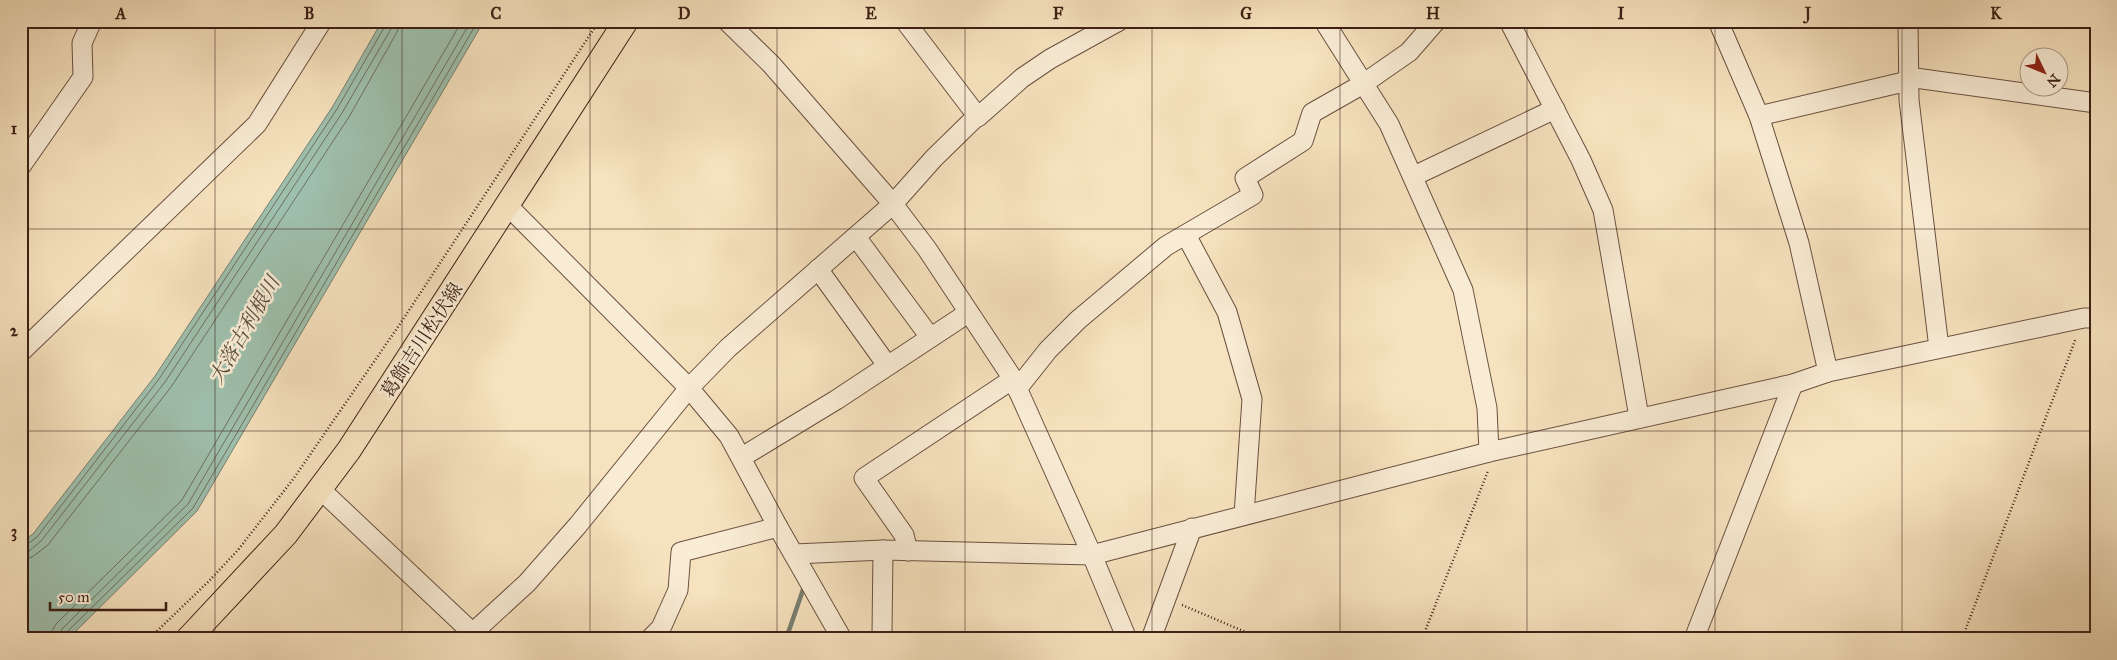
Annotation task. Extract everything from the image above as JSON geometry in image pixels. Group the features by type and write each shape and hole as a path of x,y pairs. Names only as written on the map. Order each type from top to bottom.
{"main road":[{"name":"葛飾吉川松伏線","path":"188,639 265,558 320,489 374,412 626,21"}],"street":[{"path":"21,166 83,77 82,43 92,21"},
{"path":"21,352 257,124 322,21"},
{"path":"727,21 771,64 893,204 927,249 1015,384 1092,555 1127,639"},
{"path":"905,21 977,116"},
{"path":"1324,21 1389,124 1414,176 1463,290 1487,408 1493,451"},
{"path":"908,551 904,535 864,478 1015,384 1078,320 1166,246 1253,195 1246,178 1302,141 1312,114 1363,84 1409,52 1436,21"},
{"path":"1509,21 1581,160 1603,210 1639,417"},
{"path":"1718,21 1759,116 1799,243 1828,372"},
{"path":"1908,21 1908,79 1939,348"},
{"path":"320,489 472,637 527,583 578,525 689,388 728,348 893,204 934,158 977,116 1022,78 1109,24"},
{"path":"1759,116 1908,79 2096,103"},
{"path":"1414,176 1555,108"},
{"path":"508,206 689,388 730,436 778,527 842,639"},
{"path":"1186,235 1227,312 1252,399 1244,515"},
{"path":"856,237 930,337"},
{"path":"818,269 888,366"},
{"path":"742,457 836,400 968,313"},
{"path":"795,554 883,550 1092,555 1493,451 1793,384 1828,372 2090,318"},
{"path":"1694,639 1793,384"},
{"path":"650,639 660,628 678,590 681,552 778,527"},
{"path":"1151,639 1192,528"},
{"path":"880,639 882,634 883,550"}],"path":[{"path":"158,639 154,634 238,550 294,478 407,313 599,21"},
{"path":"1962,639 2090,318"},
{"path":"1422,639 1493,451"},
{"path":"1167,599 1262,639"}],"water":[{"name":"大落古利根川","path":"382,21 484,21 197,511 68,639 21,639 21,542 33,534 155,376 333,106"}],"waterway":[{"path":"786,639 804,587"}]}
